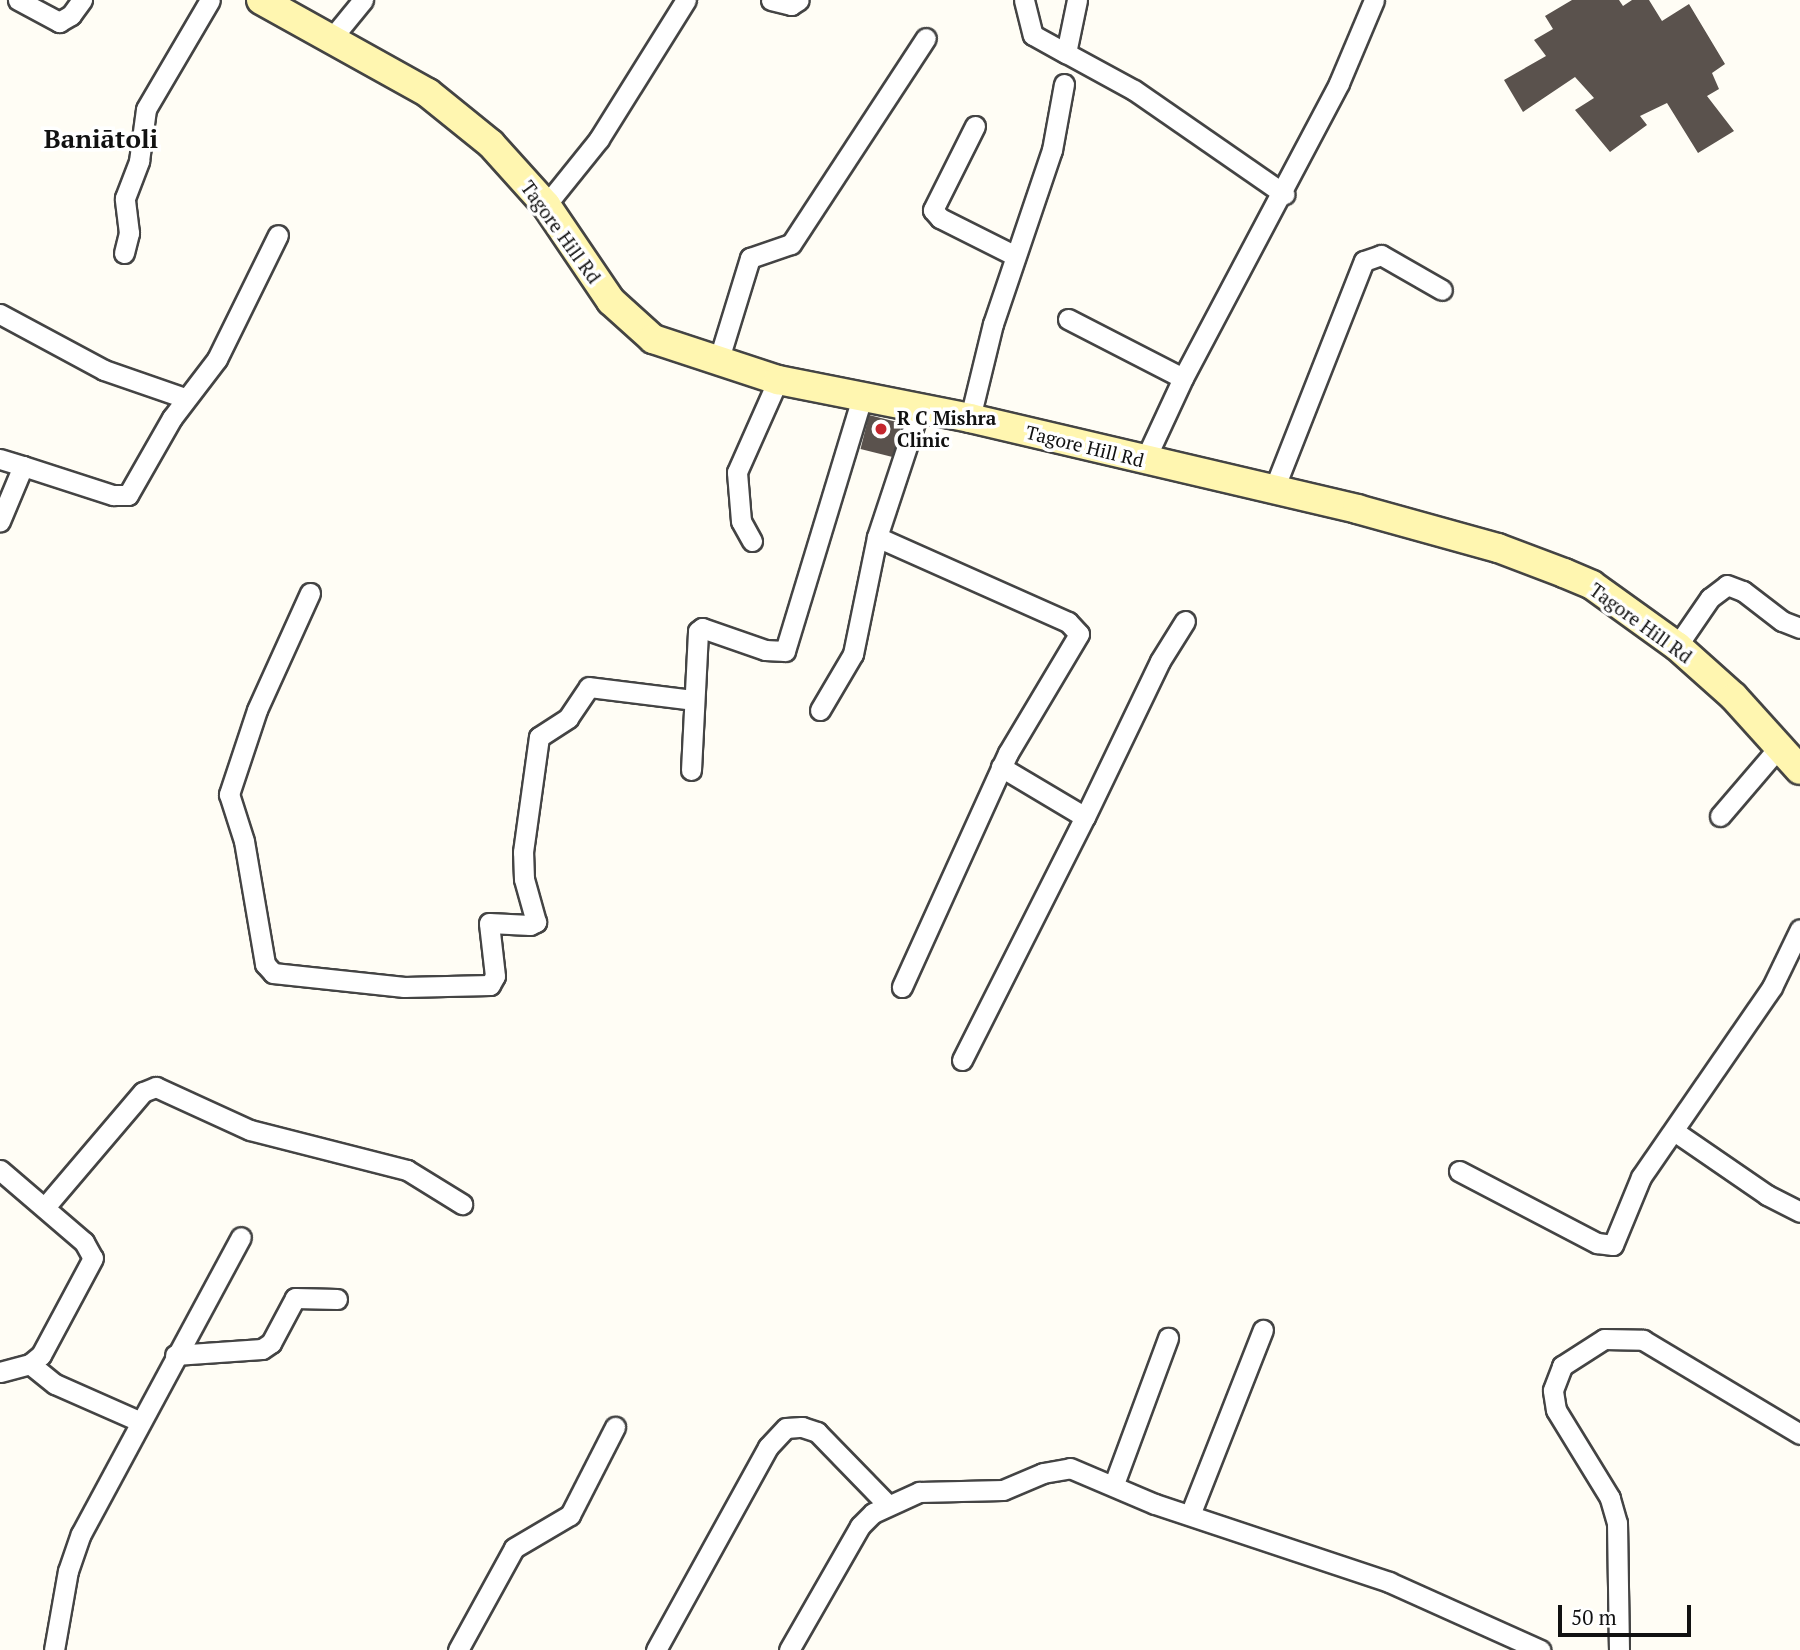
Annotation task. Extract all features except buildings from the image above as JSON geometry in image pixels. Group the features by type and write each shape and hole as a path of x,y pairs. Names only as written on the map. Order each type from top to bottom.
{"main road":[{"name":"Tagore Hill Rd","path":"261,0 428,93 463,120 546,205 611,301 653,339 778,380 970,418 1430,528 1564,573 1592,585 1677,646 1780,746 1800,769"}],"street":[{"path":"18,0 59,22 71,15 82,0"},
{"path":"124,253 129,233 125,198 139,161 146,109 210,0"},
{"path":"332,38 363,0"},
{"path":"546,205 599,139 686,0"},
{"path":"771,0 791,5 799,0"},
{"path":"1024,0 1033,35 1134,90 1284,194"},
{"path":"1066,52 1077,0"},
{"path":"1144,461 1183,378 1284,194 1339,83 1374,0"},
{"path":"718,362 747,262 760,252 791,244 926,38"},
{"path":"970,418 1014,255 1052,150 1064,84"},
{"path":"975,126 933,210 1014,255"},
{"path":"0,459 124,497 185,398 217,359 278,235"},
{"path":"1274,489 1364,261 1381,255 1442,290"},
{"path":"0,314 104,370 185,398"},
{"path":"1068,319 1183,378"},
{"path":"752,541 739,512 737,472 778,380"},
{"path":"691,770 693,700 701,628 785,651 862,397"},
{"path":"820,710 853,654 877,537 920,407"},
{"path":"0,521 23,466"},
{"path":"877,537 974,577 1078,630 1075,646 1000,767 902,987"},
{"path":"1677,646 1710,598 1727,585 1743,591 1782,621 1800,628"},
{"path":"310,593 257,710 229,794 244,841 265,964 273,973 404,986 490,985 495,976 489,923 530,925 536,922 524,879 523,852 539,737 568,718 589,687 693,700"},
{"path":"962,1060 1085,817 1160,661 1185,621"},
{"path":"1720,816 1780,746"},
{"path":"1000,767 1085,817"},
{"path":"1459,1171 1609,1246 1620,1236 1641,1177 1772,986 1800,929"},
{"path":"45,1207 143,1092 156,1087 250,1130 407,1170 462,1204"},
{"path":"1674,1130 1767,1195 1800,1212"},
{"path":"0,1170 83,1242 93,1258 46,1348 30,1364 0,1372"},
{"path":"54,1650 73,1555 139,1421 241,1237"},
{"path":"175,1355 262,1349 271,1343 295,1298 337,1299"},
{"path":"1190,1516 1263,1330"},
{"path":"1114,1484 1168,1338"},
{"path":"1619,1650 1617,1523 1610,1498 1556,1410 1553,1390 1562,1366 1604,1339 1643,1340 1800,1434"},
{"path":"30,1364 55,1384 139,1421"},
{"path":"656,1650 779,1432 793,1426 817,1433 892,1504"},
{"path":"458,1650 511,1552 570,1515 615,1427"},
{"path":"789,1650 860,1526 892,1504 919,1492 1003,1490 1058,1469 1081,1471 1190,1516 1389,1582 1540,1650"}],"place":[{"name":"R C Mishra Clinic","path":"881,429"}],"district":[{"name":"Baniātoli","path":"101,139"}]}
